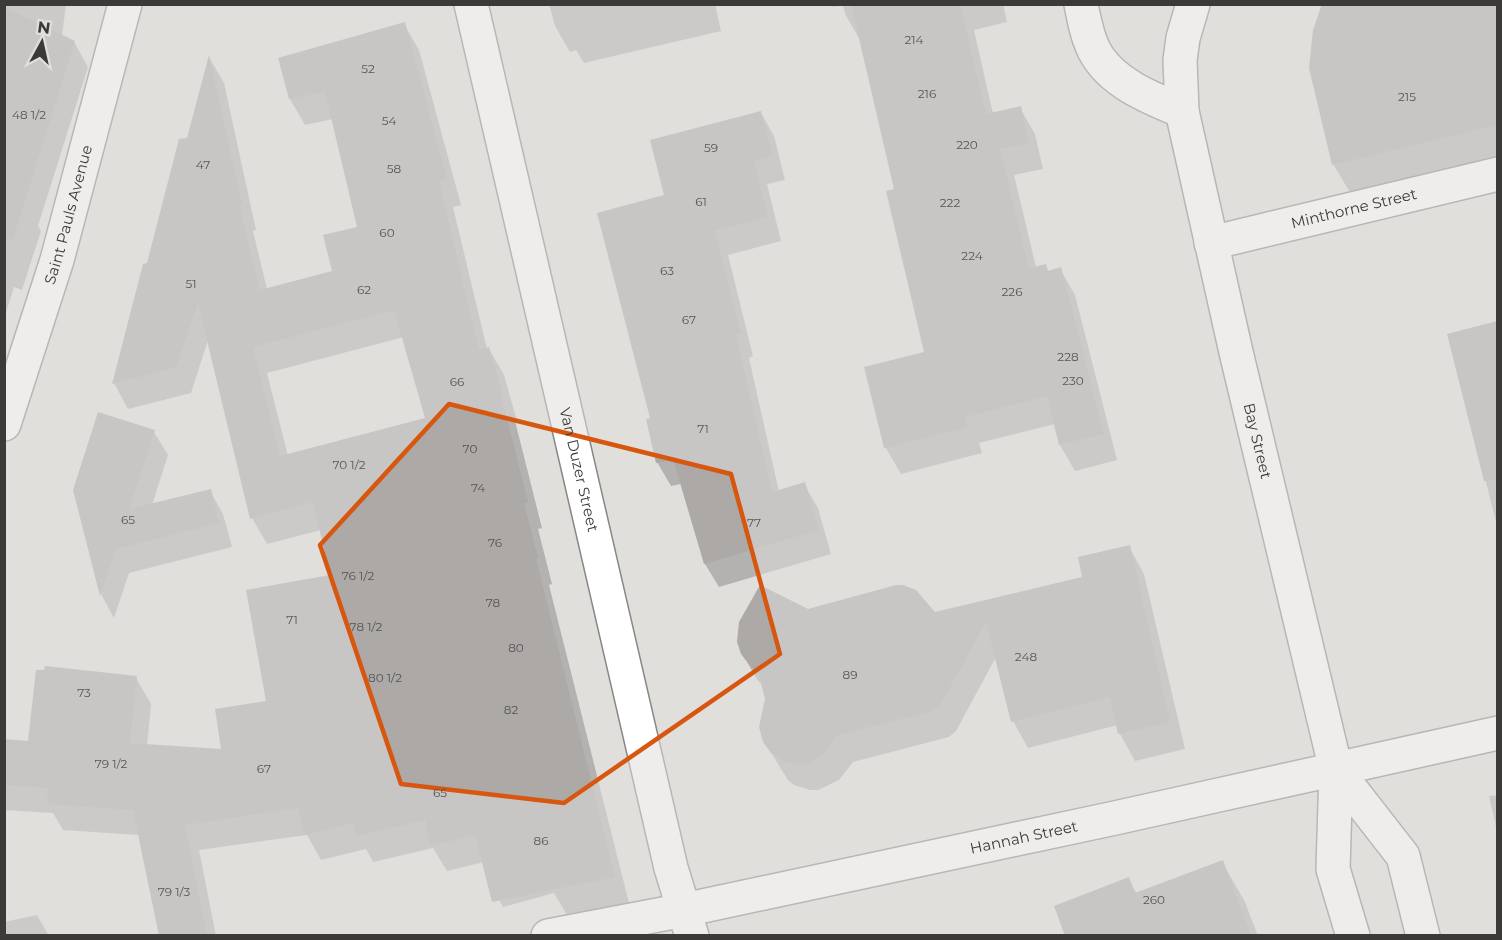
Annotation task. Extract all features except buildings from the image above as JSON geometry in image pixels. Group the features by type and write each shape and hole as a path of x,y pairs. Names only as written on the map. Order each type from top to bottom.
{"main road":[{"name":"Saint Pauls Avenue","path":"4,424 57,260 126,4"},
{"name":"Van Duzer Street","path":"471,4 671,868 688,923"},
{"path":"1081,4 1092,47 1104,64 1143,94 1182,111"},
{"name":"Bay Street","path":"1194,4 1183,38 1180,60 1182,111 1336,770 1334,869 1353,936"},
{"name":"Minthorne Street","path":"1211,243 1497,174"},
{"name":"Hannah Street","path":"548,936 688,923 1497,733"},
{"name":"Bay Street","path":"1336,770 1403,856 1423,936"}],"highlighted area":[{"path":"449,404 731,474 780,654 564,803 401,784 320,545"}]}
